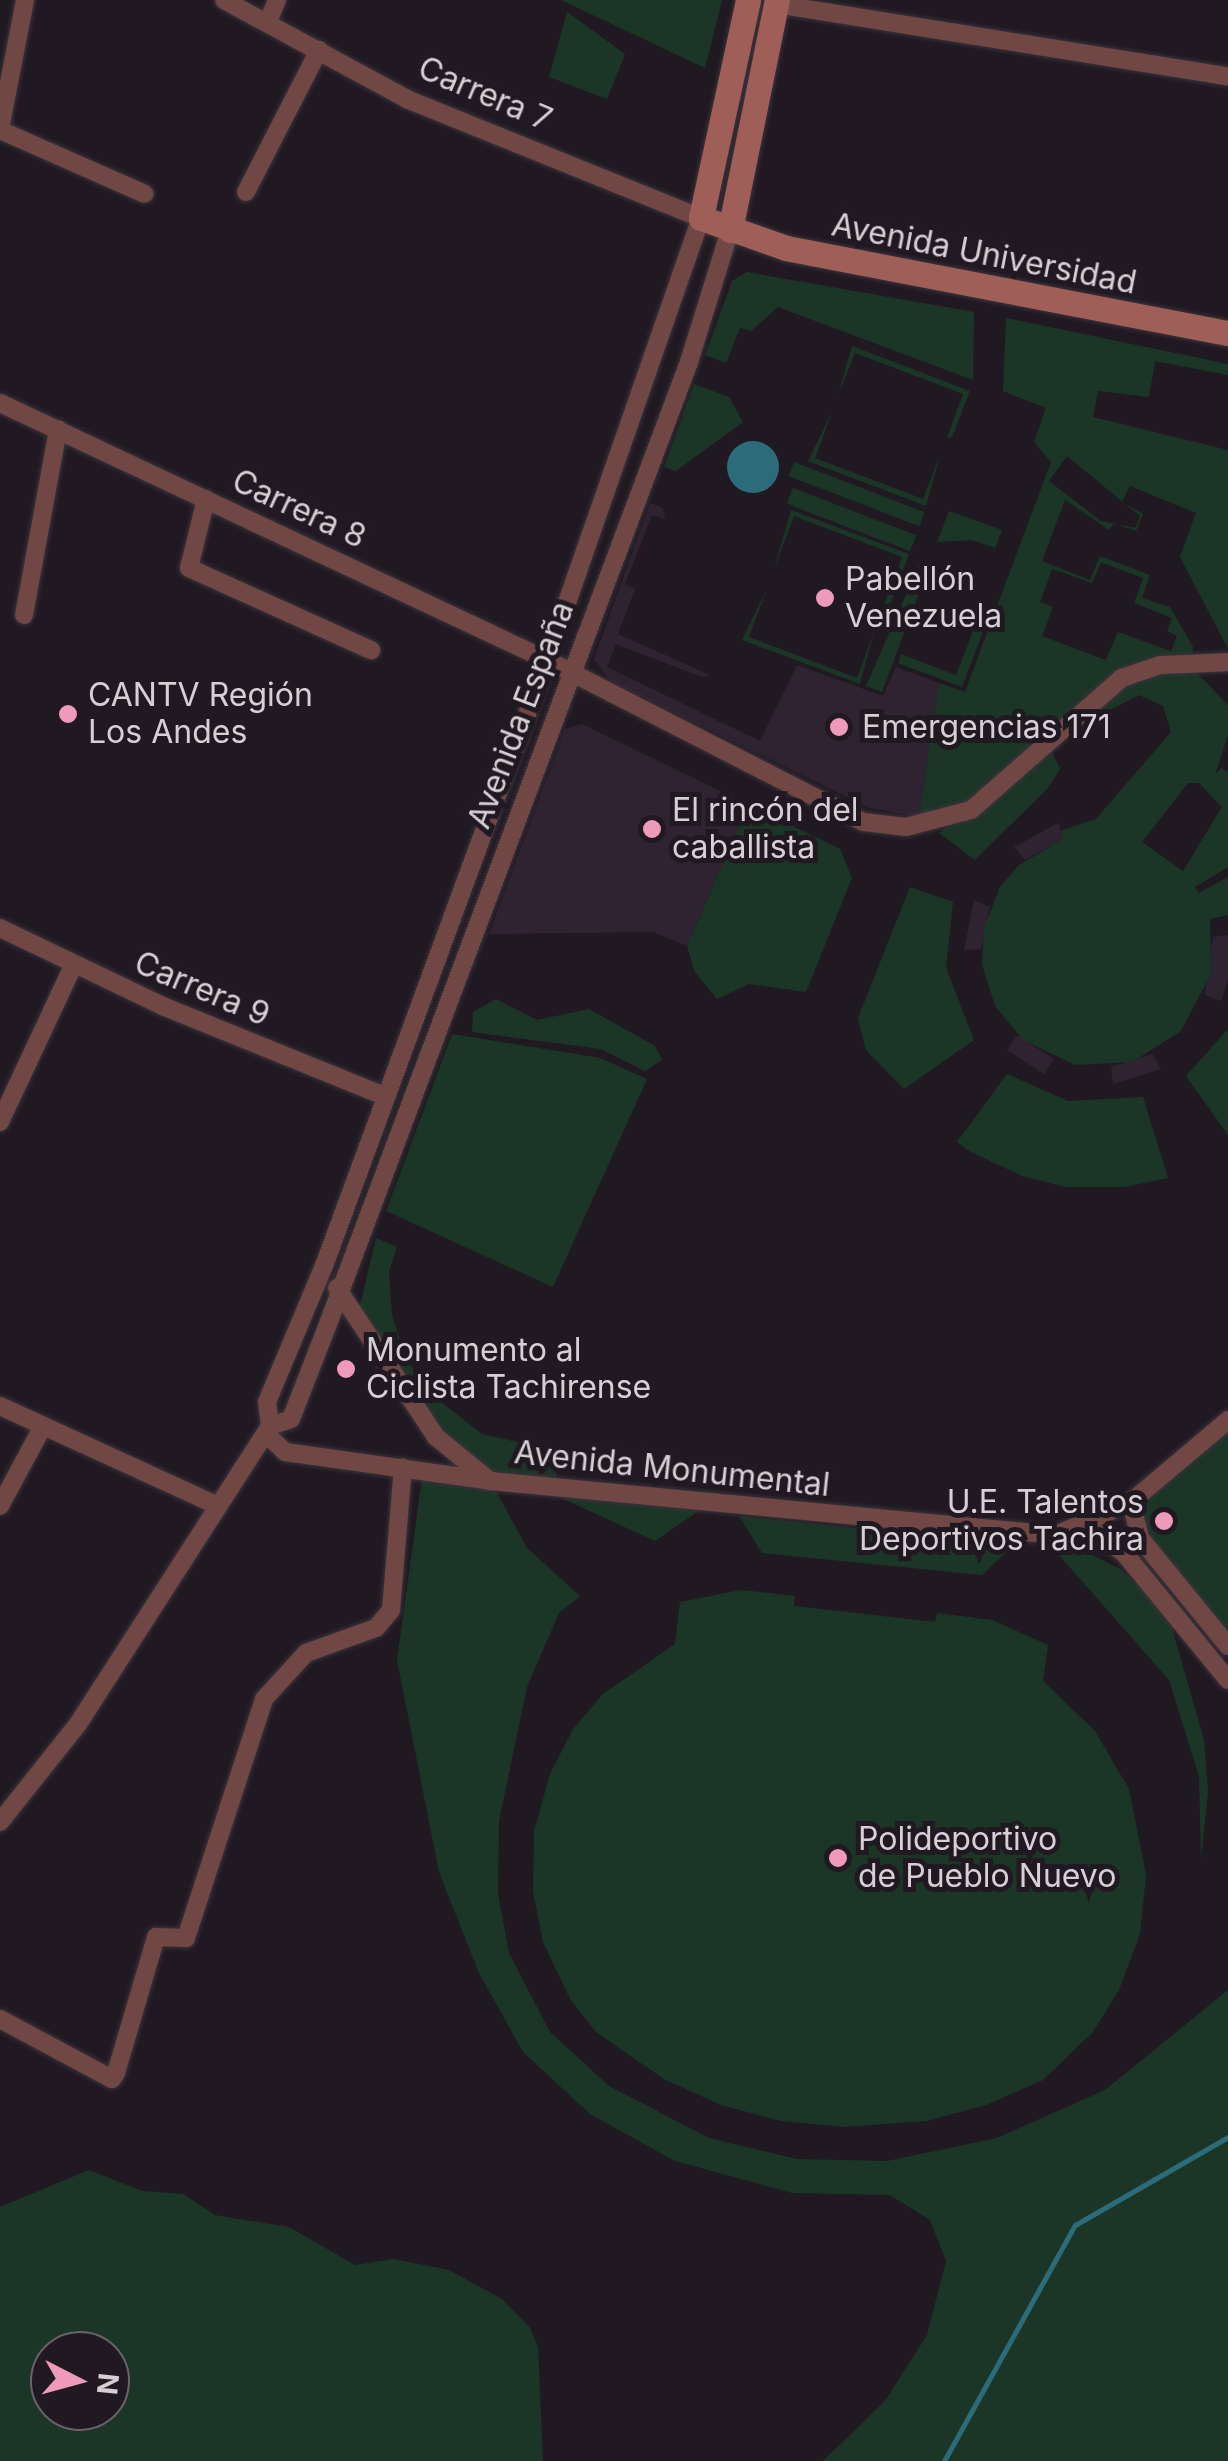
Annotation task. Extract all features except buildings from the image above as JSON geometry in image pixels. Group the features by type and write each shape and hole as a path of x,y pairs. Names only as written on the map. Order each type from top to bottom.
{"street":[{"path":"24,0 0,130 145,194"},
{"name":"Carrera 7","path":"224,0 408,98 730,230"},
{"path":"268,22 277,0"},
{"name":"Avenida España","path":"748,0 701,218 547,660 324,1266 268,1402 268,1430 291,1419 689,362 730,230 777,2"},
{"path":"777,2 1228,76"},
{"path":"246,192 319,50"},
{"name":"Avenida Universidad","path":"730,230 805,252 1228,333"},
{"name":"Carrera 8","path":"0,403 206,499 244,507 842,815 906,827 943,821 991,798 1126,676 1160,665 1228,662"},
{"path":"24,615 58,429"},
{"path":"206,499 189,568 371,650"},
{"name":"Carrera 9","path":"0,928 74,964 384,1096"},
{"path":"0,1122 74,964"},
{"name":"Avenida Monumental","path":"324,1266 436,1437 491,1481"},
{"path":"0,1406 216,1505"},
{"name":"Avenida Monumental","path":"268,1430 285,1452 491,1481 1052,1535 1088,1527 1131,1502 1228,1420"},
{"path":"0,1506 44,1426"},
{"path":"0,1822 78,1724 268,1430"},
{"path":"0,2019 112,2078 156,1938 186,1938 264,1698 306,1654 376,1628 392,1610 404,1468"},
{"path":"1131,1502 1140,1538 1228,1646"},
{"path":"1088,1527 1124,1553 1228,1680"}],"shaded area":[{"path":"650,503 663,508 665,519 652,515 625,584 635,589 618,634 710,675 702,677 616,644 607,667 760,741 797,665 883,696 896,667 939,683 919,817 869,808 610,681 594,659"},
{"path":"582,724 749,805 687,946 653,932 489,934 565,729"},
{"path":"1058,823 1063,839 1025,860 1014,847"},
{"path":"974,900 990,907 981,949 964,950"},
{"path":"1228,935 1228,979 1221,1001 1205,995 1213,937"},
{"path":"1017,1035 1054,1059 1044,1074 1007,1050"},
{"path":"1152,1054 1161,1069 1113,1084 1111,1067"}],"green space":[{"path":"561,0 722,0 705,68"},
{"path":"567,12 625,54 607,99 549,77"},
{"path":"747,272 974,312 973,380 778,307 751,331 740,328 726,363 705,355 732,281"},
{"path":"1006,318 1228,364 1228,375 1155,361 1149,397 1098,391 1093,417 1228,450 1228,649 1180,557 1196,513 1130,486 1122,501 1067,456 1049,481 1101,521 1114,524 1109,530 1065,500 1042,561 1090,580 1100,556 1150,575 1142,598 1170,607 1193,647 1192,658 1159,658 1118,672 998,783 974,800 919,817 939,683 965,692 1051,462 1034,442 1046,408 1003,391","holes":["1101,562 1143,578 1134,603 1172,618 1167,631 1177,636 1171,651 1118,632 1106,660 1042,636 1053,607 1040,602 1052,569 1092,583"]},
{"path":"852,346 970,391 952,437 947,438 963,394 855,353 838,395"},
{"path":"694,384 729,397 743,422 676,471 664,467"},
{"path":"832,412 815,458 923,499 940,455 926,506 808,461"},
{"path":"794,462 925,512 919,526 789,476"},
{"path":"793,488 916,535 910,551 787,504"},
{"path":"1125,504 1143,514 1136,531 1118,525 1135,528 1140,516"},
{"path":"791,510 909,554 891,603 884,605 902,557 794,516 774,569"},
{"path":"949,511 1002,530 995,548 972,540 937,542"},
{"path":"920,563 929,566 882,692 866,686"},
{"path":"766,591 749,637 857,678 874,632 860,684 742,640"},
{"path":"979,616 988,619 962,687 898,663 901,654 956,675"},
{"path":"1140,670 1196,672 1228,705 1228,735 1215,775 1221,768 1228,772 1228,867 1195,887 1199,893 1228,877 1228,915 1210,919 1211,974 1181,1031 1132,1062 1075,1065 1023,1040 995,1006 982,964 984,928 1000,887 1019,865 1063,839 1060,831 1096,819 1171,732 1163,706 1139,695 1083,724","holes":["1188,783 1199,783 1222,807 1183,871 1142,842"]},
{"path":"1051,749 1060,769 1048,788 975,860 939,833"},
{"path":"749,805 840,849 852,878 806,992 749,984 717,999 695,972 687,946"},
{"path":"910,887 953,902 946,968 974,1040 904,1089 866,1050 858,1018"},
{"path":"496,999 537,1020 589,1009 655,1046 662,1060 645,1071 601,1049 472,1032 473,1012"},
{"path":"1228,1029 1228,1135 1186,1076"},
{"path":"452,1034 600,1058 647,1079 553,1287 386,1211"},
{"path":"1007,1074 1068,1101 1143,1097 1168,1178 1125,1187 1066,1187 1022,1176 969,1151 957,1142"},
{"path":"376,1238 397,1247 389,1271 392,1315 405,1356 428,1392 482,1434 548,1449 557,1458 556,1487 491,1482 527,1548 580,1596 559,1613 527,1687 499,1821 498,1894 509,1953 550,2032 609,2086 709,2138 797,2159 887,2161 997,2138 1105,2090 1228,1990 1228,2461 823,2461 885,2401 927,2335 946,2261 930,2220 890,2195 792,2193 675,2161 590,2114 523,2052 479,1973 439,1872 397,1660 423,1471 488,1481 436,1437 357,1319"},
{"path":"1228,1428 1228,1653 1138,1522 1146,1500"},
{"path":"557,1496 700,1510 655,1541"},
{"path":"739,1516 1014,1545 982,1575 762,1553"},
{"path":"1051,1546 1074,1546 1120,1569 1166,1607 1204,1740 1208,1791 1201,1859 1199,1776 1169,1680"},
{"name":"Polideportivo de Pueblo Nuevo","path":"741,1590 795,1596 794,1606 935,1622 937,1613 992,1620 1048,1645 1043,1681 1095,1731 1129,1789 1146,1875 1140,1934 1119,1990 1093,2032 1043,2080 986,2105 926,2121 843,2127 781,2121 721,2105 664,2079 596,2032 570,1999 543,1942 533,1891 534,1831 550,1774 573,1729 603,1694 675,1644 680,1602"},
{"path":"89,2170 142,2191 183,2194 215,2215 289,2227 355,2265 393,2259 449,2270 502,2299 530,2328 538,2347 543,2461 0,2461 0,2207"}],"water":[{"path":"753,441 771,449 779,467 771,485 753,493 735,485 727,467 735,449"}],"waterway":[{"path":"944,2461 1075,2225 1228,2137"}],"place":[{"name":"Pabellón Venezuela","path":"825,598"},
{"name":"CANTV Región Los Andes","path":"68,714"},
{"name":"Emergencias 171","path":"839,727"},
{"name":"El rincón del caballista","path":"652,829"},
{"name":"Monumento al Ciclista Tachirense","path":"346,1369"},
{"name":"U.E. Talentos Deportivos Tachira","path":"1164,1521"},
{"name":"Polideportivo de Pueblo Nuevo","path":"838,1858"}]}
